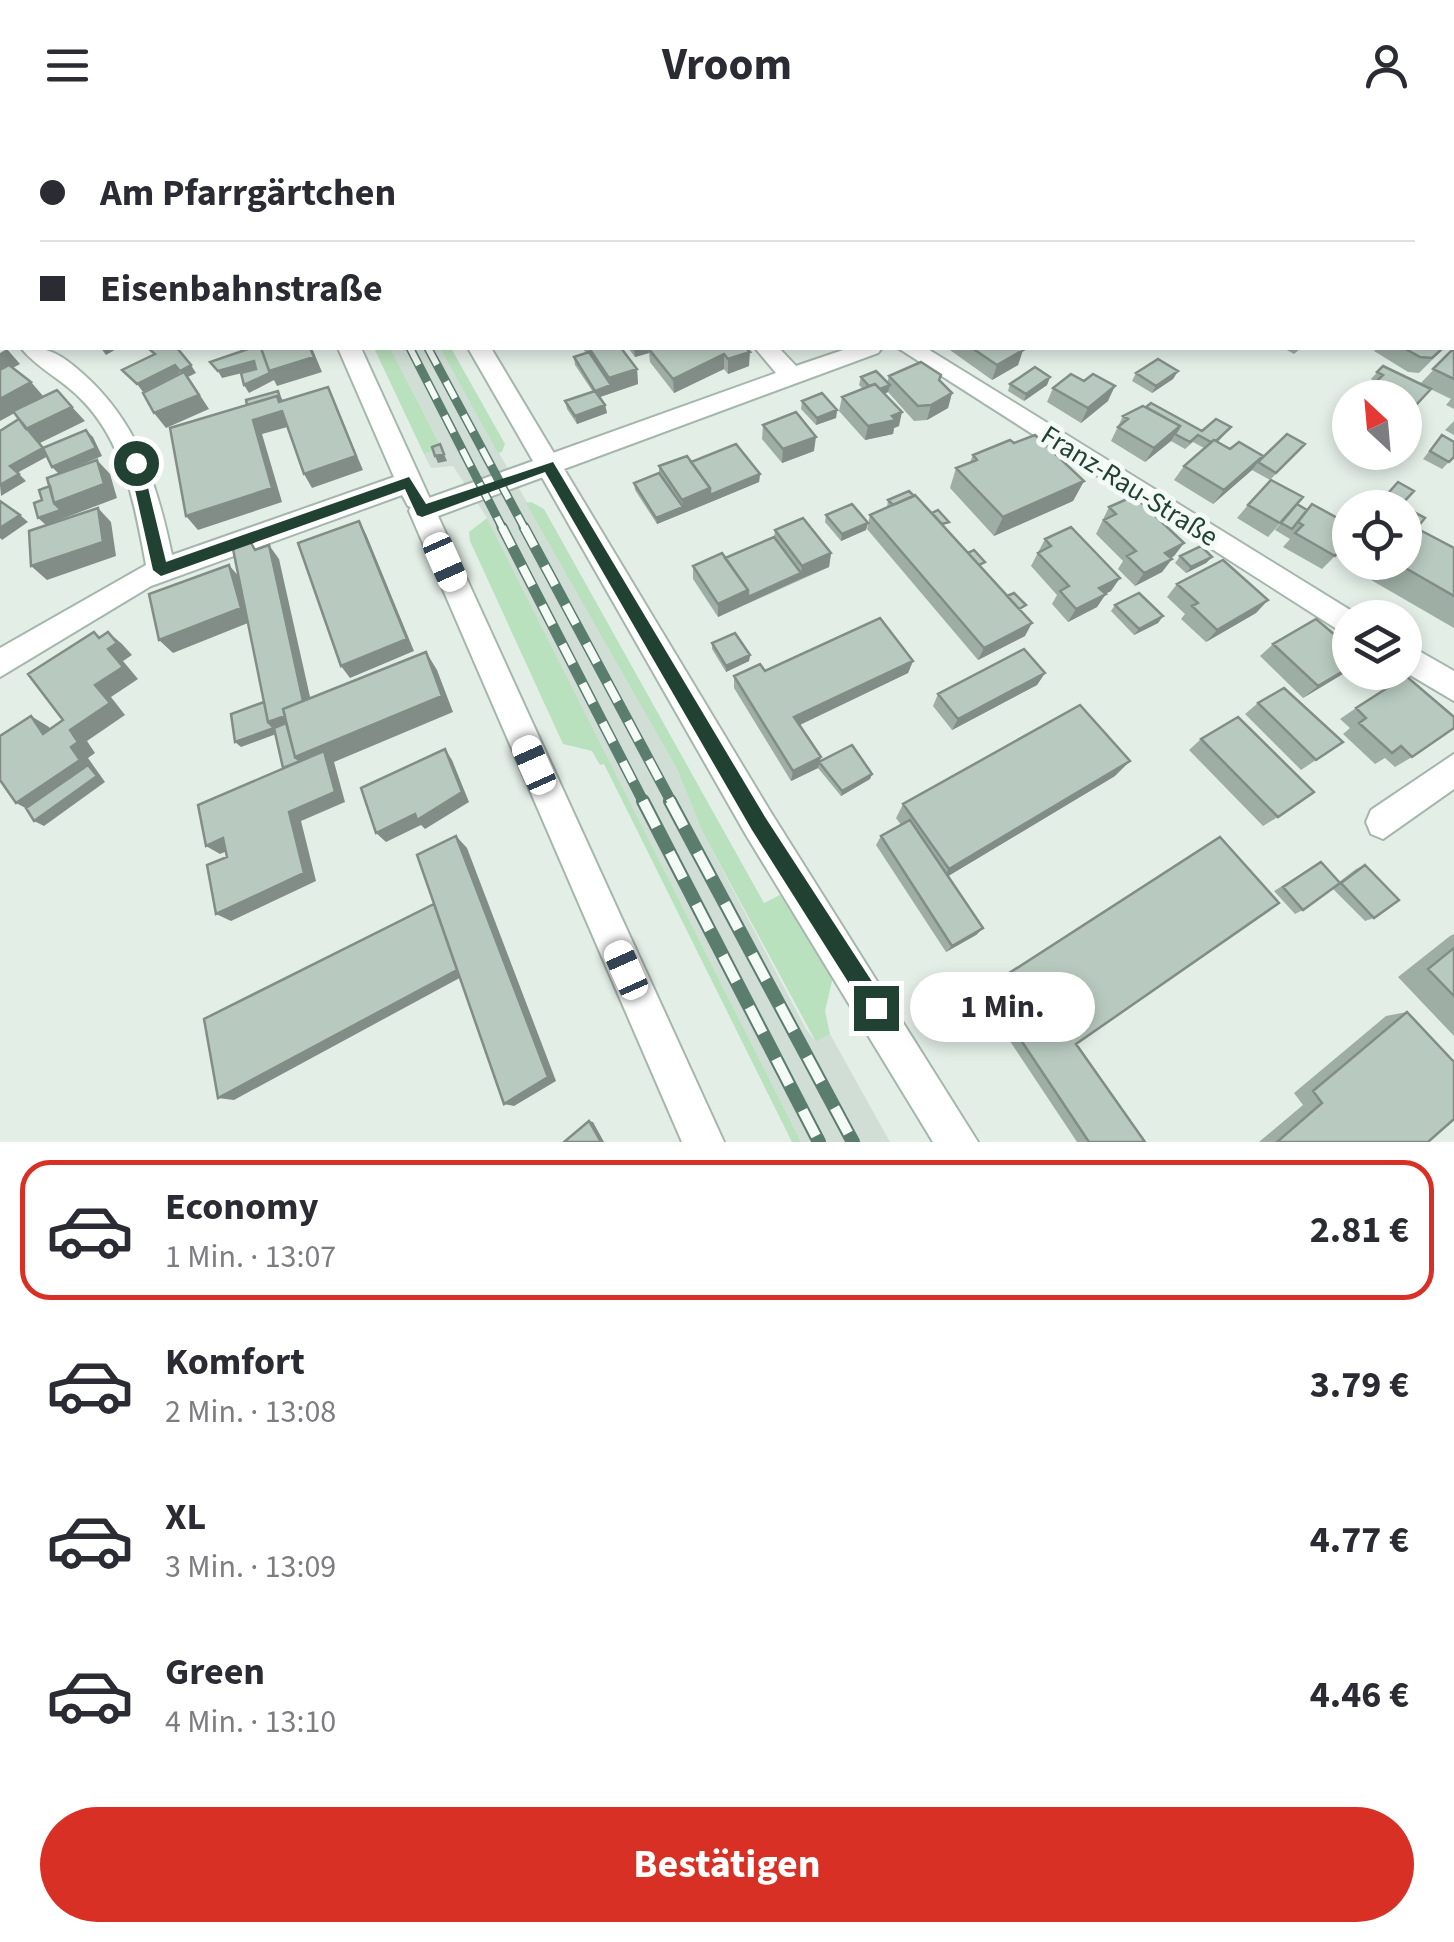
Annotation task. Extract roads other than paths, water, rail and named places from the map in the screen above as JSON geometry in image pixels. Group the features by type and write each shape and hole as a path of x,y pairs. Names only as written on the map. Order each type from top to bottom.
{"street":[{"path":"36,350 85,383 129,444 145,492 161,570"},
{"path":"350,350 703,1142"},
{"path":"481,350 758,823 957,1142"},
{"path":"770,350 792,376"},
{"path":"0,664 161,570 416,497 548,465 864,350"},
{"name":"Franz-Rau-Straße","path":"913,350 1332,611"},
{"path":"1422,667 1454,687"},
{"path":"1383,822 1454,770"}],"railway":[{"path":"411,350 503,529"},
{"path":"429,350 525,529"},
{"path":"502,527 644,803"},
{"path":"524,527 672,803"},
{"path":"643,801 819,1142"},
{"path":"670,801 853,1142"}]}
